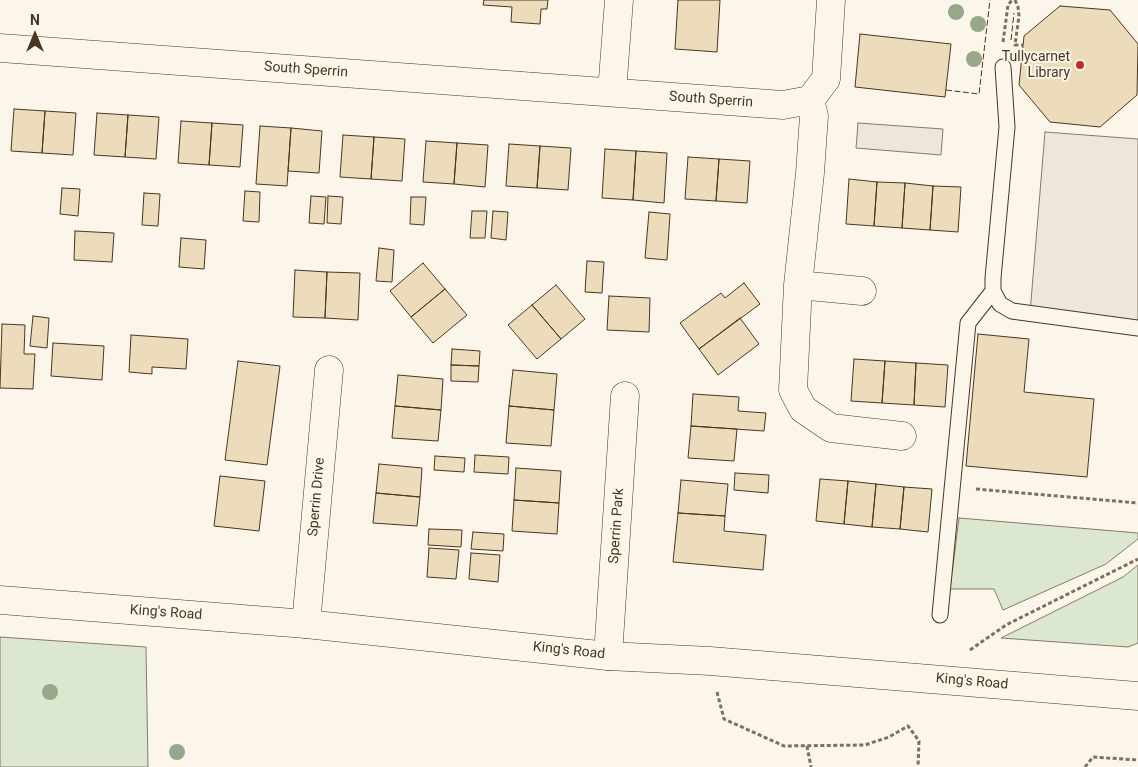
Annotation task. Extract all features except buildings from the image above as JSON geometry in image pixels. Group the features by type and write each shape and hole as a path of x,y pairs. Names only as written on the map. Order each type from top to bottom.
{"street":[{"path":"612,92 619,0"},
{"path":"830,0 826,79 810,100 814,116 798,285 793,390 803,409 831,428 902,436"},
{"name":"South Sperrin","path":"0,48 783,105 810,100"},
{"path":"798,285 862,291"},
{"name":"Sperrin Drive","path":"306,624 329,370"},
{"name":"Sperrin Park","path":"608,656 625,396"},
{"name":"King's Road","path":"0,600 306,624 608,656 710,661 1138,696"}],"lane":[{"path":"1004,67 1007,127 993,278 994,291 1000,304 1012,311 1138,328"},
{"path":"940,615 968,323 994,291"}],"path":[{"path":"1004,67 1001,59 1008,5 1013,0 1018,7 1019,16 1015,45 1023,45"},
{"path":"953,486 1138,503"},
{"path":"967,652 1006,626 1138,559"},
{"path":"710,661 724,720 784,746 865,744 889,737 908,726 918,741 918,767"},
{"path":"807,746 811,767"},
{"path":"1085,767 1093,757 1138,760"}],"green space":[{"path":"959,518 1138,533 1138,539 1106,564 1003,610 994,589 950,589"},
{"path":"1138,565 1138,643 1128,647 1001,638 1123,577"},
{"path":"0,637 146,647 148,767 0,767"}],"shaded area":[{"path":"858,123 943,129 941,155 856,148"},
{"path":"1045,132 1138,139 1138,328 1030,313"}],"fence":[{"path":"946,90 979,94 990,0"},
{"path":"1011,40 1014,13"}],"place":[{"name":"Tullycarnet Library","path":"1080,65"}]}
